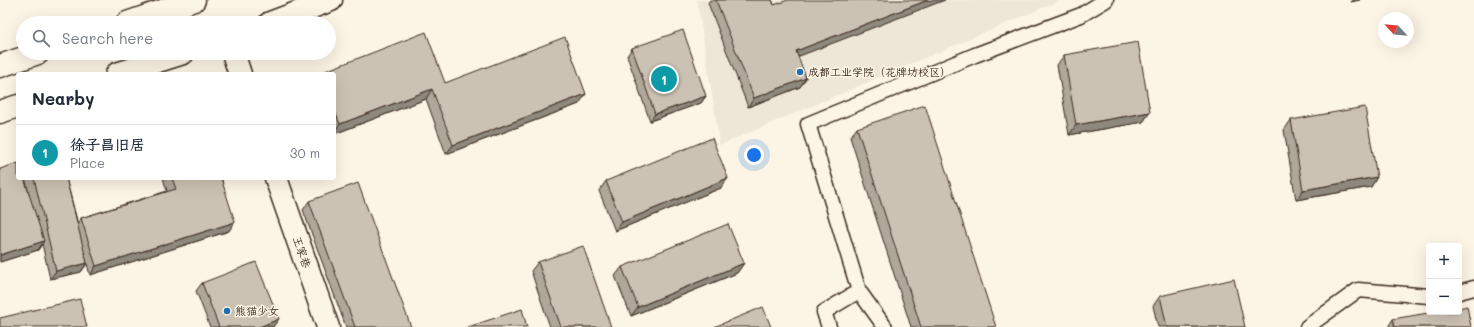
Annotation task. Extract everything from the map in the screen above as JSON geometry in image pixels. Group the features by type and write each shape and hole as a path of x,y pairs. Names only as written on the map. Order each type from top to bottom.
{"main road":[{"path":"147,16 194,0"},
{"path":"289,16 331,0"},
{"path":"0,66 18,60"},
{"path":"123,72 161,60"},
{"path":"235,60 239,72"},
{"path":"0,112 16,107"},
{"name":"王家巷","path":"277,180 328,327"}],"lane":[{"path":"885,327 859,292 808,124 975,54 1081,15 1106,0"},
{"path":"1462,291 1474,288"},
{"path":"1307,327 1358,290 1426,296"},
{"path":"829,327 824,312 859,292"}],"shaded area":[{"name":"成都工业学院（花牌坊校区）","path":"697,0 1061,0 720,145"}],"building":[{"path":"716,0 772,0 774,5 788,0 928,0 796,51 806,78 754,98"},
{"path":"683,30 706,96 655,114 632,48"},
{"path":"426,32 445,83 565,37 586,94 453,145 432,89 340,124 336,114 336,72 323,72"},
{"path":"1138,42 1150,112 1076,125 1064,55"},
{"path":"925,105 996,327 921,327 857,128"},
{"path":"1365,107 1377,177 1303,190 1291,120"},
{"path":"712,138 728,178 622,222 606,181"},
{"path":"16,164 16,180 25,180 44,241 0,255 0,169"},
{"path":"34,180 66,180 87,263 56,271"},
{"path":"173,180 222,180 235,222 96,266 81,218 176,189"},
{"path":"358,183 411,327 355,327 309,201"},
{"path":"728,224 744,263 638,307 622,267"},
{"path":"583,246 611,327 561,327 538,262"},
{"path":"256,262 279,319 259,327 219,327 202,283"},
{"path":"1234,279 1245,327 1167,327 1160,296"},
{"path":"80,299 87,327 0,327 0,318"},
{"path":"1467,306 1471,327 1395,327 1393,319 1426,313 1426,315 1462,315 1462,307"},
{"path":"763,307 771,327 714,327"},
{"path":"522,309 527,327 468,327"}],"place":[{"name":"成都工业学院（花牌坊校区）","path":"800,72"},
{"name":"徐子昌旧居","path":"664,79"},
{"name":"熊猫少女","path":"227,311"}]}
